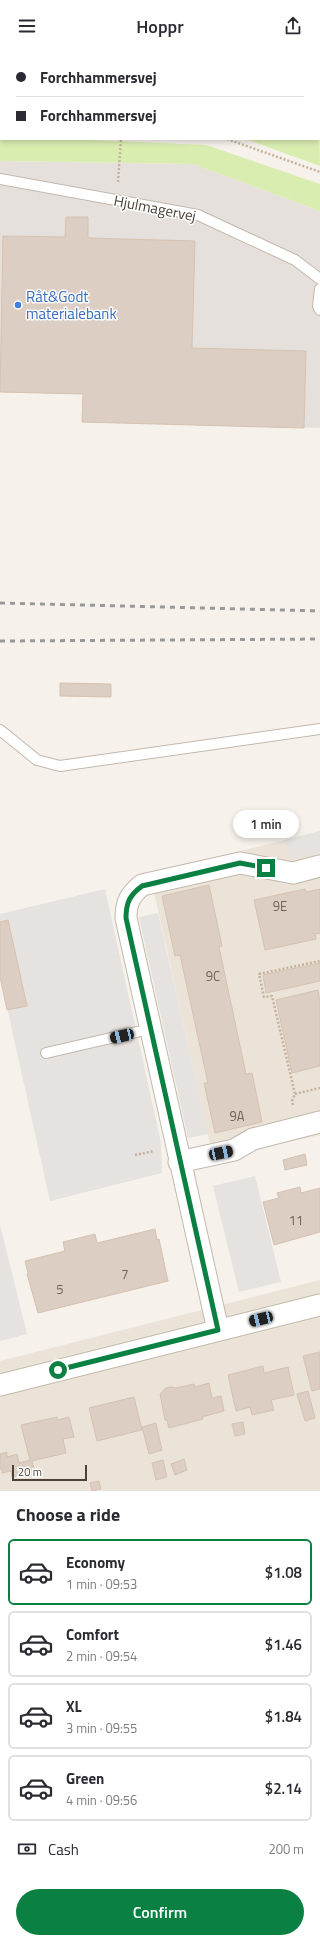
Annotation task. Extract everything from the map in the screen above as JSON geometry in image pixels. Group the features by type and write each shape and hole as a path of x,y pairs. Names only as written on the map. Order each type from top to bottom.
{"street":[{"path":"218,1330 126,918 126,904 132,893 142,886 240,863 293,873 320,866"},
{"path":"180,1162 234,1150 253,1138 320,1122"},
{"path":"0,1384 320,1305"}],"lane":[{"name":"Hjulmagervej","path":"0,179 198,215 295,260 320,279"},
{"path":"320,289 318,306 320,310"},
{"path":"0,730 37,760 60,766 320,729"},
{"path":"46,1053 150,1029"}],"path":[{"path":"117,200 120,140"},
{"path":"230,140 320,172"},
{"path":"299,1127 292,1101 295,1094 272,996 264,998 259,974 320,961"},
{"path":"295,1094 320,1088"}],"shaded area":[{"path":"0,161 193,164 320,211 320,428 82,422 83,394 0,392"},
{"path":"320,831 320,1135 213,1158 150,874"},
{"path":"320,831 320,852 291,860 286,840"},
{"path":"105,889 161,1143 162,1173 50,1201 0,976 0,914"},
{"path":"158,913 208,1134 188,1138 139,917"},
{"path":"255,1176 281,1282 239,1292 213,1186"},
{"path":"0,1225 27,1334 0,1341"},
{"path":"320,1280 320,1491 0,1491 0,1361"}],"green space":[{"path":"0,140 91,140 206,145 320,184 320,211 193,164 0,161"},
{"path":"249,140 319,140 320,166"}],"building":[{"path":"66,217 88,217 88,238 195,241 192,348 306,351 304,428 82,422 83,394 0,392 3,236 65,237"},
{"path":"60,683 111,684 111,697 60,696"},
{"path":"209,885 222,946 219,947 246,1074 252,1073 262,1122 215,1133 204,1083 208,1083 180,955 175,956 162,896"},
{"path":"305,889 306,892 320,889 320,933 315,934 316,939 265,950 254,900"},
{"path":"8,920 27,1006 7,1010 0,977 0,922"},
{"path":"320,963 320,981 266,993 263,975"},
{"path":"318,990 320,1001 320,1066 292,1073 276,1000"},
{"path":"305,1154 307,1165 285,1170 283,1160"},
{"path":"300,1187 301,1193 320,1188 320,1232 274,1245 263,1202 279,1198 277,1193"},
{"path":"155,1229 157,1240 159,1239 168,1281 38,1313 27,1274 25,1261 65,1251 63,1242 95,1234 97,1243"},
{"path":"320,1352 320,1389 312,1391 303,1356"},
{"path":"263,1366 264,1373 288,1367 294,1395 271,1400 274,1410 252,1415 250,1407 236,1411 228,1375"},
{"path":"209,1383 212,1398 221,1396 224,1411 202,1417 203,1419 169,1428 167,1420 165,1420 160,1394 166,1388 176,1388 194,1384 195,1387"},
{"path":"308,1391 315,1418 305,1421 297,1394"},
{"path":"134,1397 142,1430 97,1441 89,1408"},
{"path":"57,1417 58,1420 69,1417 74,1437 63,1439 66,1453 32,1461 35,1472 12,1477 11,1471 2,1473 2,1469 0,1469 0,1454 7,1452 7,1457 17,1454 19,1463 30,1460 21,1425"},
{"path":"243,1422 245,1434 235,1436 232,1424"},
{"path":"156,1423 162,1450 149,1454 142,1427"},
{"path":"184,1459 187,1470 175,1475 171,1464"},
{"path":"163,1460 167,1477 156,1480 152,1463"},
{"path":"99,1481 101,1489 92,1491 90,1483"}],"railway":[{"path":"0,603 320,611"},
{"path":"0,641 320,639"}],"place":[{"name":"Råt&Godt materialebank","path":"18,305"}],"route":[{"path":"58,1370 218,1330 126,918 126,904 132,893 142,886 240,863 266,868"}]}
